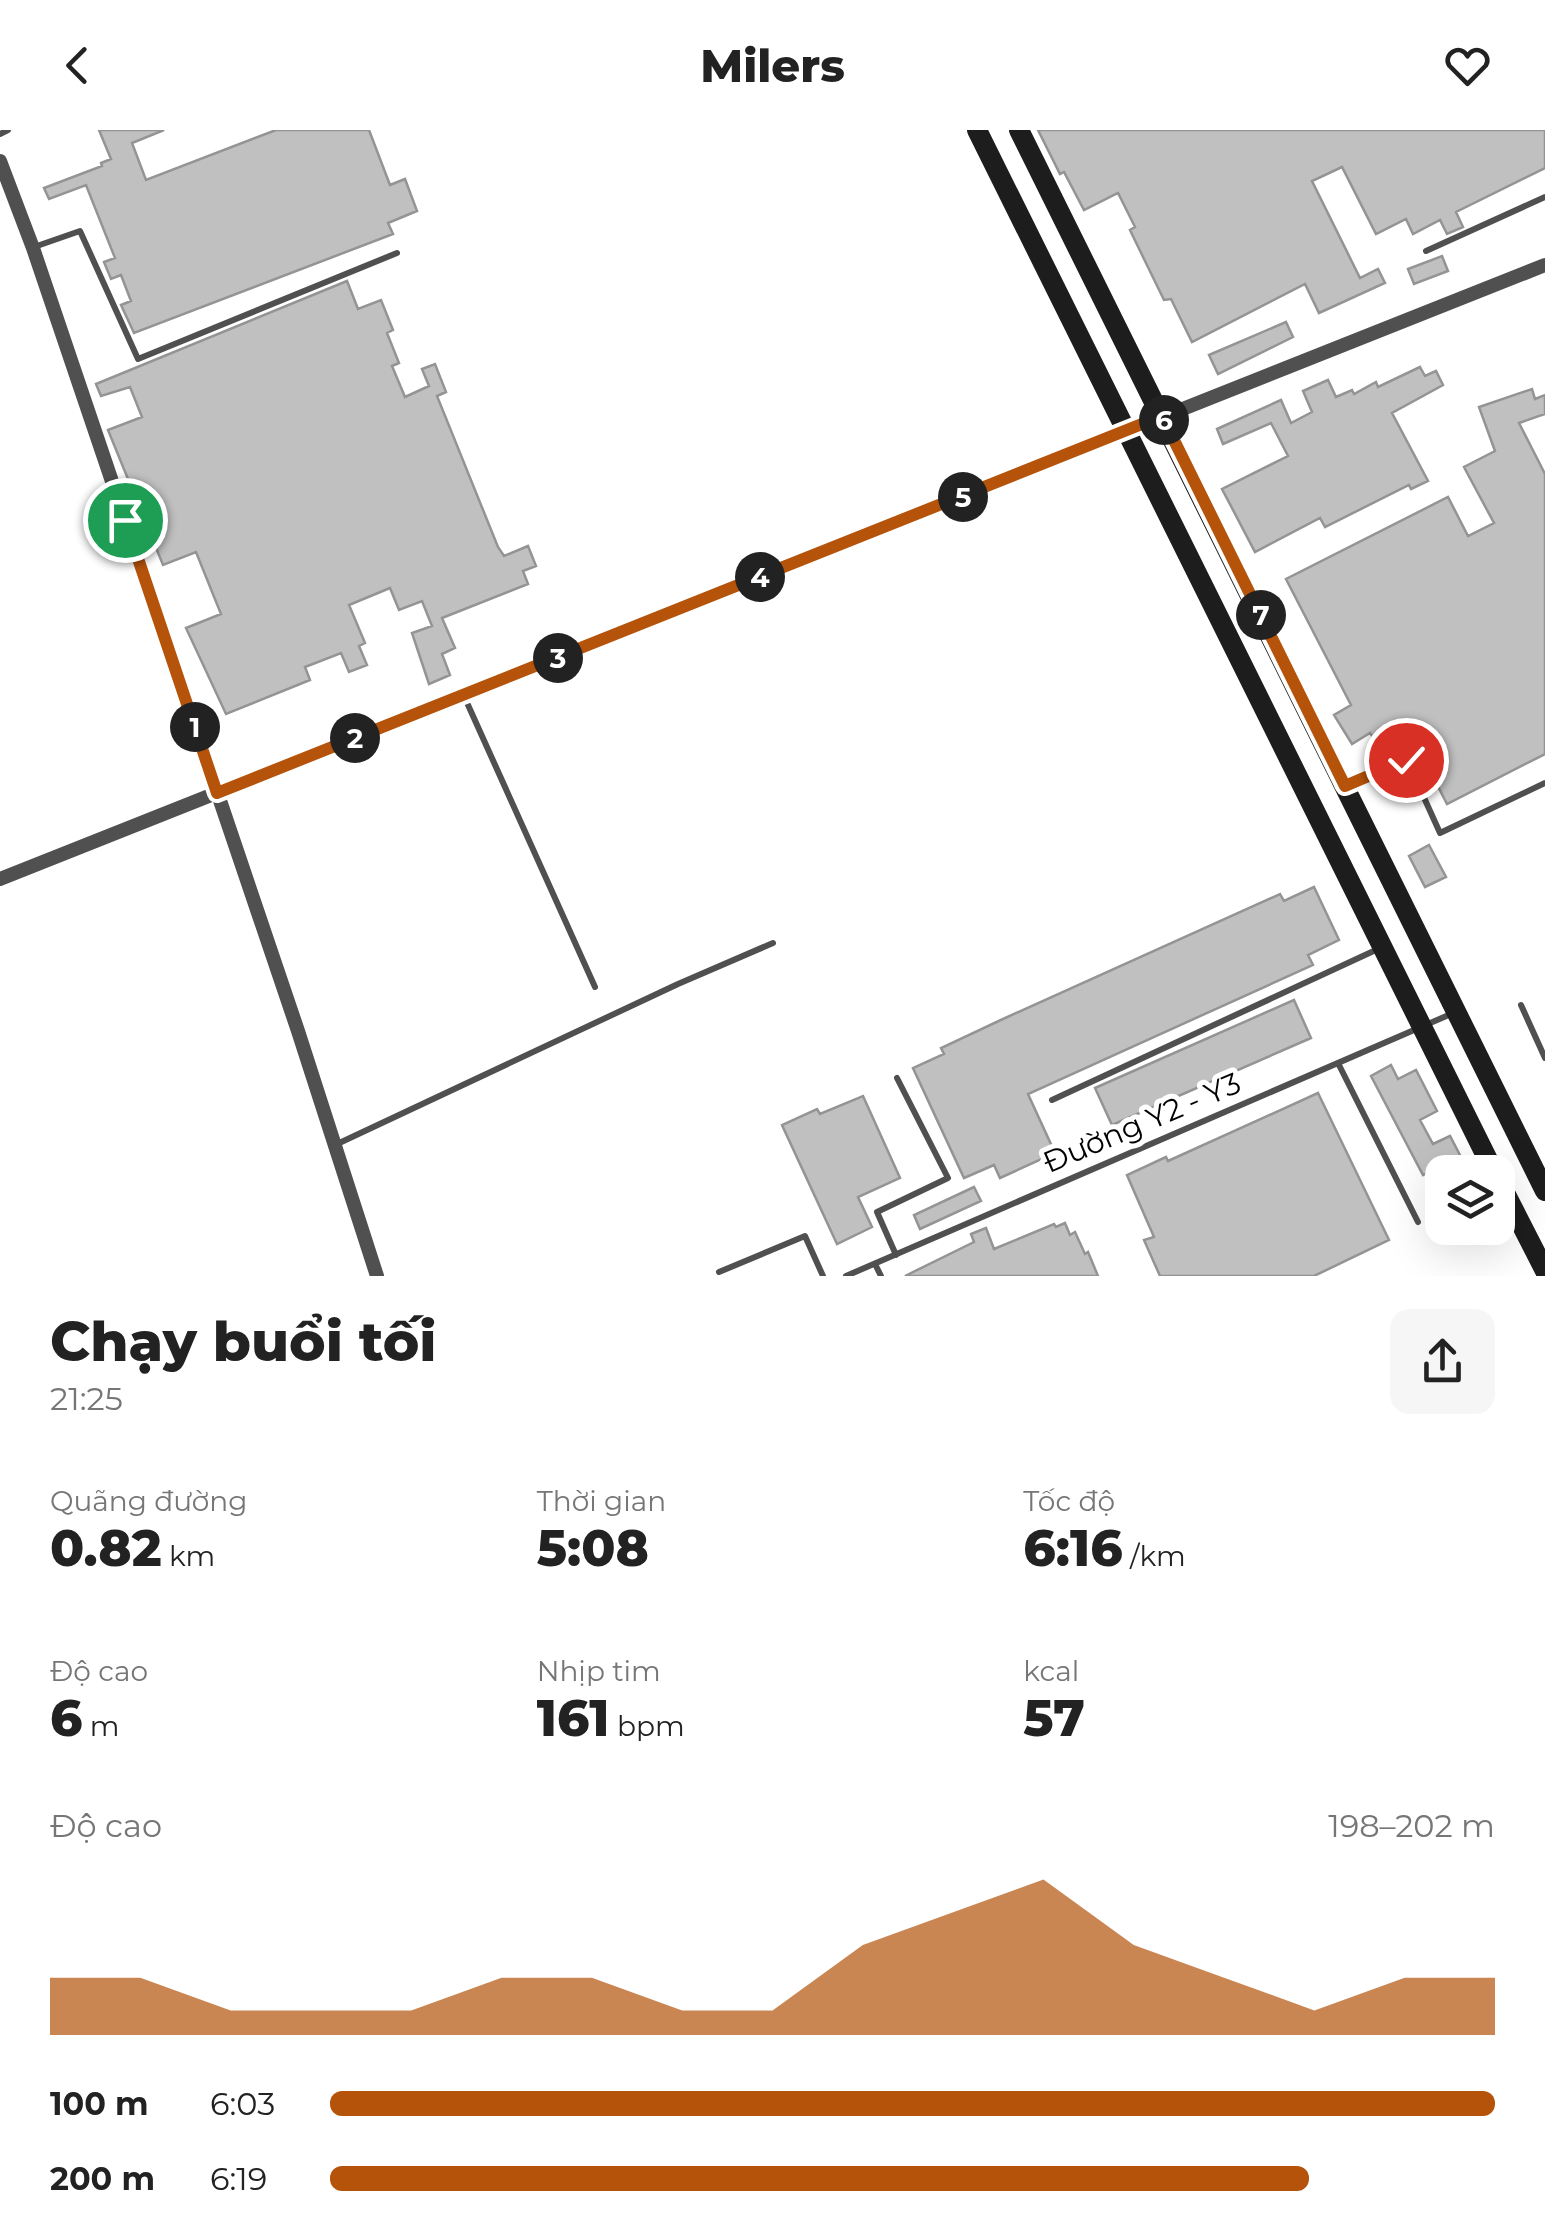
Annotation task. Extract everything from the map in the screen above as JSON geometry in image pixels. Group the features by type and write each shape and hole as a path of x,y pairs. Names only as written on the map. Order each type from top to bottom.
{"street":[{"path":"977,130 1485,1155"},
{"path":"1019,130 1545,1191"},
{"path":"0,161 217,793 377,1276"},
{"path":"0,879 1545,266"},
{"path":"1515,1213 1545,1271"}],"lane":[{"path":"0,134 8,130"},
{"path":"1426,251 1545,197"},
{"path":"32,248 80,231 138,359 398,252"},
{"path":"464,695 595,987"},
{"path":"1345,786 1406,760 1440,833 1545,783"},
{"path":"335,1145 773,943"},
{"path":"1052,1100 1384,946"},
{"path":"1521,1005 1545,1058"},
{"name":"Đường Y2 - Y3","path":"846,1276 1456,1012"},
{"path":"1338,1063 1418,1222"},
{"path":"896,1078 948,1178 877,1212 896,1254"},
{"path":"719,1272 805,1236 824,1276"},
{"path":"875,1264 882,1276"}],"building":[{"path":"99,130 164,130 132,143 146,180 276,130 369,130 390,185 405,179 417,211 388,223 393,234 134,333 121,305 131,301 121,275 111,279 104,262 115,258 86,185 49,199 44,188 111,159"},
{"path":"1038,130 1545,130 1545,168 1456,212 1463,227 1447,234 1440,220 1413,234 1406,219 1376,234 1342,167 1312,181 1360,278 1378,269 1385,283 1319,313 1305,284 1192,342 1171,299 1164,300 1130,230 1135,227 1118,193 1084,210"},
{"path":"1442,256 1448,271 1414,284 1408,269"},
{"path":"347,281 358,309 381,300 393,330 387,333 399,363 392,366 405,397 429,386 422,369 435,364 446,392 437,396 498,547 504,556 528,546 536,566 523,571 528,584 442,618 455,648 442,654 450,675 429,684 412,633 432,626 422,601 399,610 390,588 349,605 365,643 359,646 367,665 349,672 341,653 305,667 310,680 226,714 186,628 221,614 196,552 163,565 108,430 142,417 130,387 101,396 96,384"},
{"path":"1286,322 1293,337 1218,374 1209,355"},
{"path":"1420,367 1425,376 1436,371 1443,385 1392,413 1428,481 1411,489 1409,485 1325,527 1320,518 1255,552 1222,489 1288,456 1271,423 1223,444 1217,429 1281,400 1291,423 1312,412 1303,391 1328,380 1336,397 1352,390 1354,394 1376,382 1378,387"},
{"path":"1532,389 1535,399 1545,395 1545,414 1519,423 1545,474 1545,754 1447,804 1404,720 1374,739 1370,733 1352,744 1334,715 1351,705 1286,579 1448,497 1468,536 1494,523 1464,467 1495,451 1479,407"},
{"path":"1429,845 1446,877 1425,887 1409,856"},
{"path":"1314,887 1339,940 1308,955 1313,965 1028,1094 1055,1153 1000,1178 994,1165 964,1178 913,1068 944,1054 941,1048 1003,1019 1280,894 1284,901"},
{"path":"1294,1000 1311,1038 1112,1125 1095,1088"},
{"path":"1391,1065 1398,1079 1416,1070 1437,1111 1420,1120 1433,1144 1450,1136 1460,1155 1425,1155 1423,1175 1371,1076"},
{"path":"1318,1093 1389,1240 1314,1276 1160,1276 1144,1240 1154,1237 1127,1175 1166,1157 1168,1161"},
{"path":"863,1096 900,1178 858,1197 872,1227 837,1244 782,1125 817,1109 820,1114"},
{"path":"974,1187 981,1201 920,1229 914,1215"},
{"path":"1065,1223 1070,1235 1075,1232 1085,1254 1088,1252 1098,1276 905,1276 974,1242 971,1234 986,1228 994,1249"}],"route":[{"path":"125,520 217,793 1162,416 1345,786 1406,760"}]}
